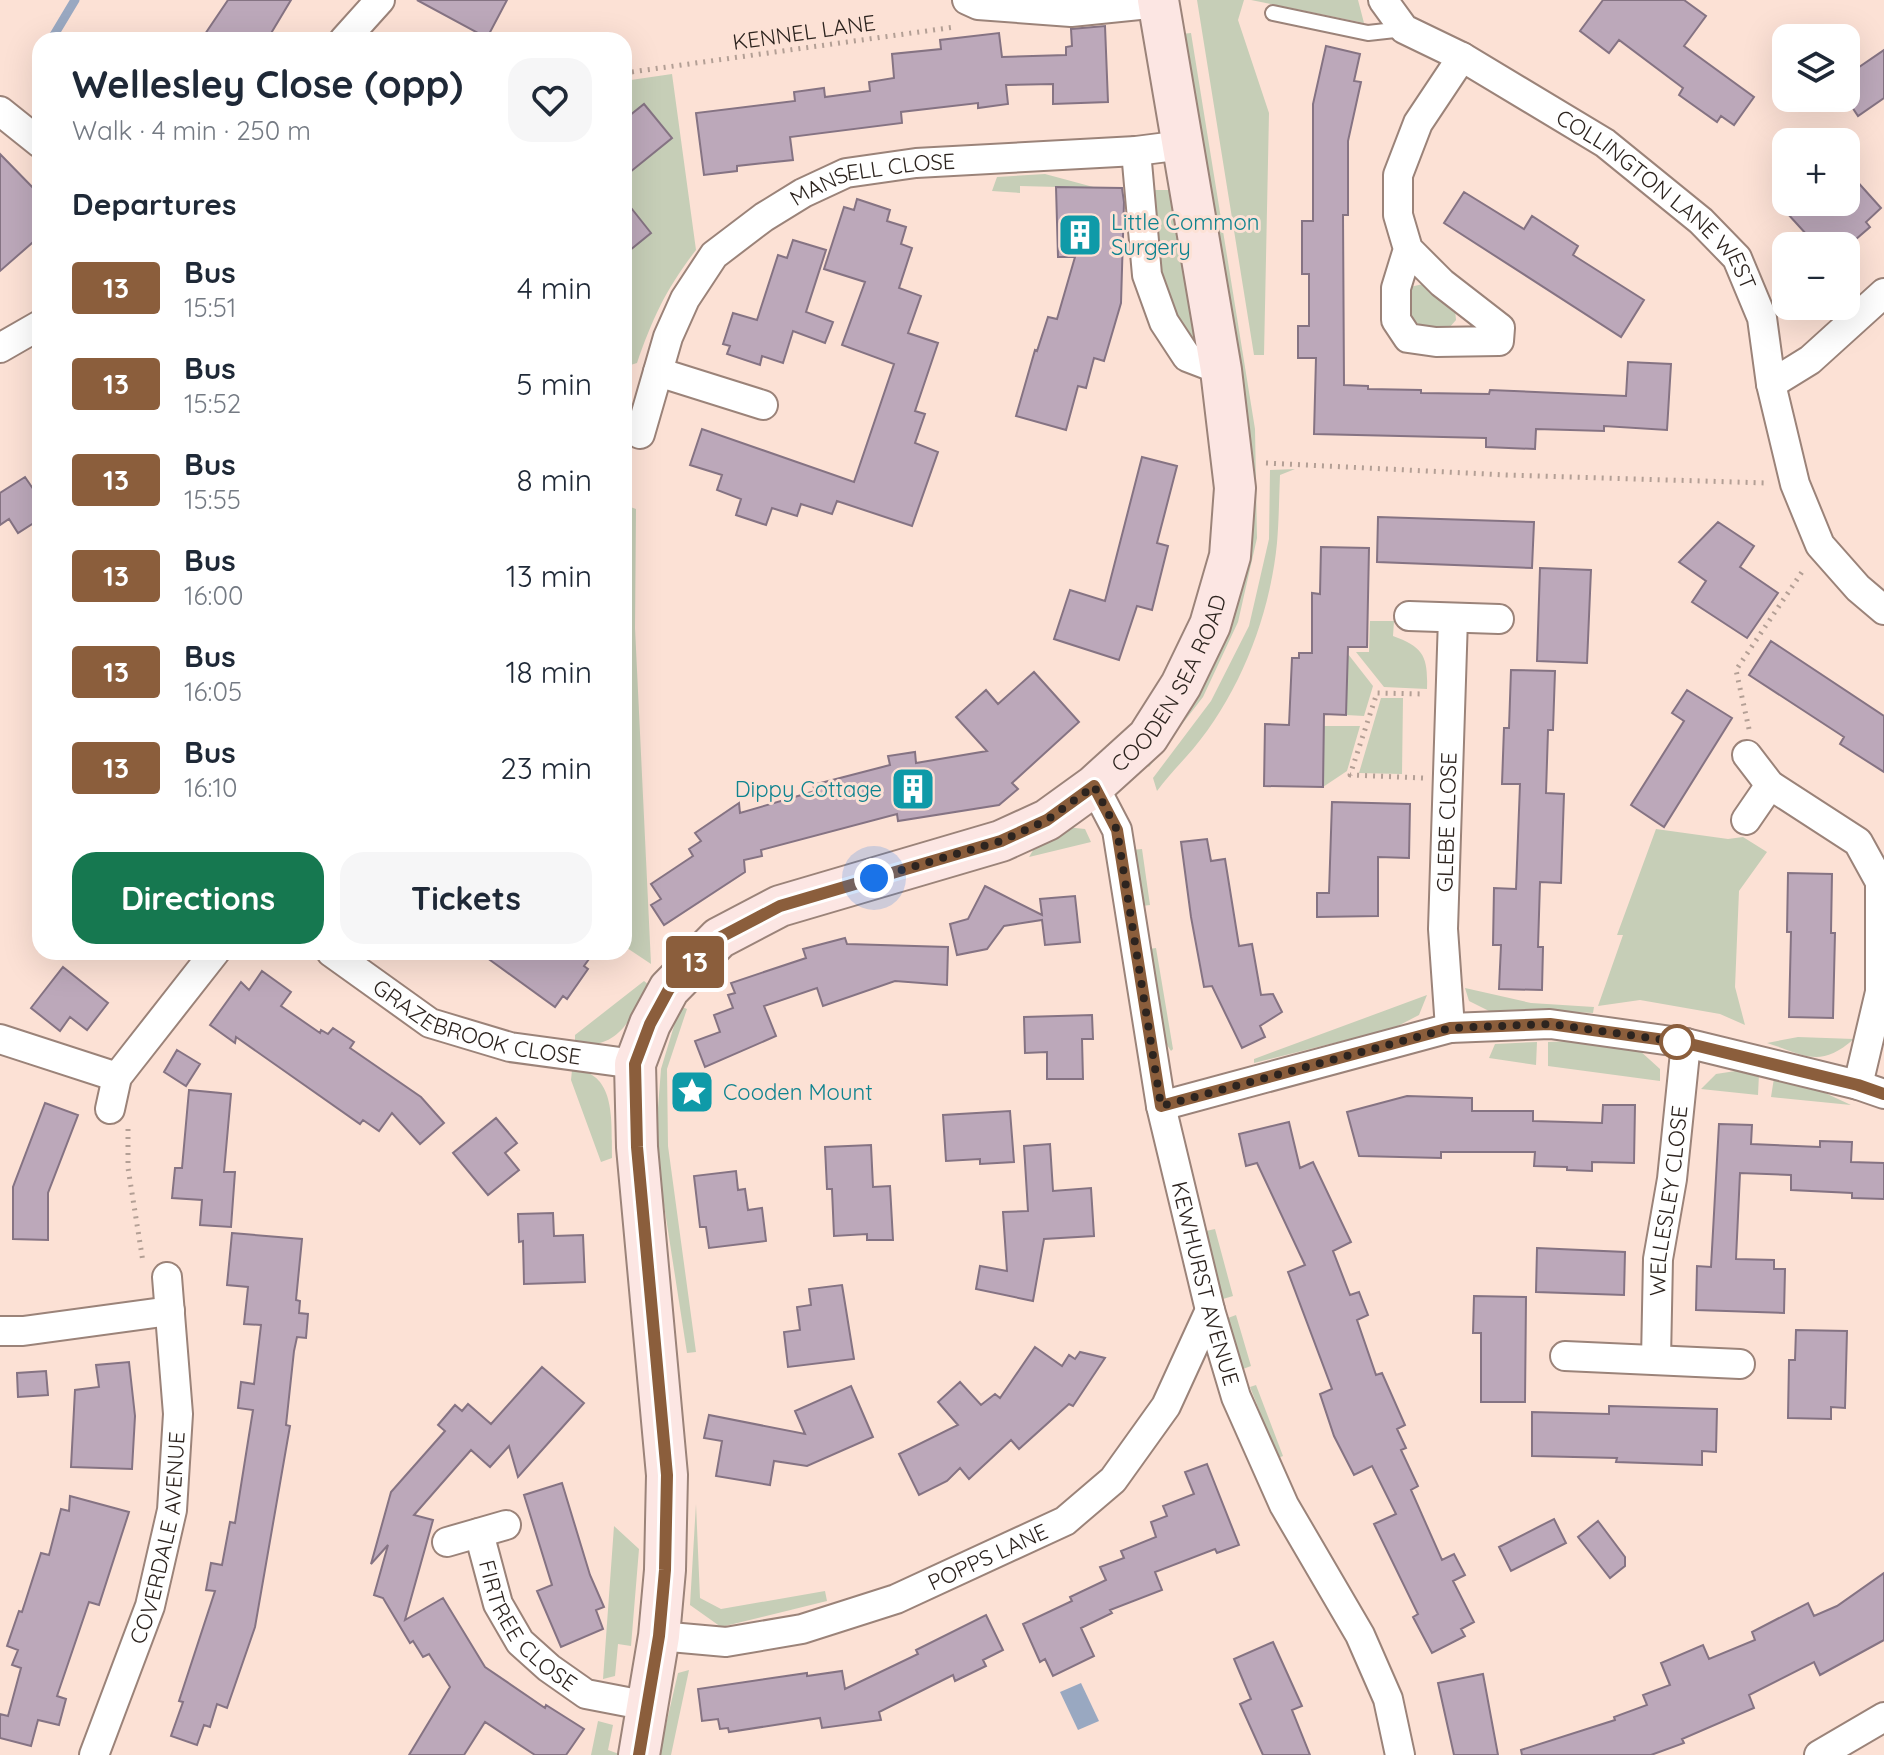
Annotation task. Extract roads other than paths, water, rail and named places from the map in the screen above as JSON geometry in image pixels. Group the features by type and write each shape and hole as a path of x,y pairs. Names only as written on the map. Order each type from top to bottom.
{"main road":[{"name":"COODEN SEA ROAD","path":"639,1755 659,1636 665,1570 667,1475 637,1147 635,1064 650,1024 669,989 719,938 780,906 1001,841 1047,820 1094,786 1148,737 1181,685 1210,625 1230,556 1235,488 1221,370 1158,2"}],"street":[{"path":"351,32 380,0"},
{"name":"COLLINGTON LANE WEST","path":"1383,0 1404,29 1462,57 1605,143 1701,221 1737,258 1762,318 1771,384 1795,484 1820,545 1858,588 1884,610"},
{"path":"973,2 1071,12 1158,2"},
{"path":"1408,249 1398,215 1398,175 1418,123 1462,57"},
{"path":"0,111 32,137"},
{"name":"MANSELL CLOSE","path":"640,434 668,337 685,299 714,255 764,217 831,180 846,173 916,163 1136,151 1183,145"},
{"path":"1136,151 1147,275 1164,322 1187,357 1221,370"},
{"path":"1771,384 1810,360 1884,293"},
{"path":"0,348 32,330"},
{"path":"658,372 763,405"},
{"path":"1409,616 1499,619"},
{"name":"GLEBE CLOSE","path":"1450,1028 1443,929 1453,618"},
{"path":"1161,1106 1450,1028 1550,1024 1686,1043 1871,1089 1880,992 1880,882 1877,859 1858,842 1770,785 1747,755"},
{"path":"1746,820 1770,785"},
{"name":"KEWHURST AVENUE","path":"1094,786 1117,830 1161,1106 1210,1310 1236,1397 1284,1505 1360,1635 1388,1699 1400,1755"},
{"path":"110,1109 117,1077 209,960"},
{"name":"GRAZEBROOK CLOSE","path":"342,960 430,1023 510,1047 635,1064"},
{"path":"0,1039 117,1077"},
{"name":"WELLESLEY CLOSE","path":"1656,1360 1658,1259 1672,1179 1686,1043"},
{"name":"COVERDALE AVENUE","path":"94,1755 150,1606 172,1510 178,1414 167,1277"},
{"name":"POPPS LANE","path":"659,1636 726,1642 802,1629 896,1599 1065,1521 1113,1480 1166,1406 1210,1310"},
{"path":"0,1331 23,1331 170,1311"},
{"path":"1565,1356 1740,1364"},
{"name":"FIRTREE CLOSE","path":"447,1542 506,1525"},
{"name":"FIRTREE CLOSE","path":"479,1533 498,1604 520,1642 549,1668 586,1694 648,1706"},
{"path":"1819,1755 1884,1717"}],"lane":[{"path":"1273,13 1368,33 1404,29"}],"water":[{"path":"1081,1683 1099,1721 1078,1730 1060,1692"}],"waterway":[{"path":"56,32 75,0"}],"place":[{"name":"Little Common Surgery","path":"1080,235"},
{"name":"Dippy Cottage","path":"913,789"},
{"name":"Cooden Mount","path":"692,1092"}]}
